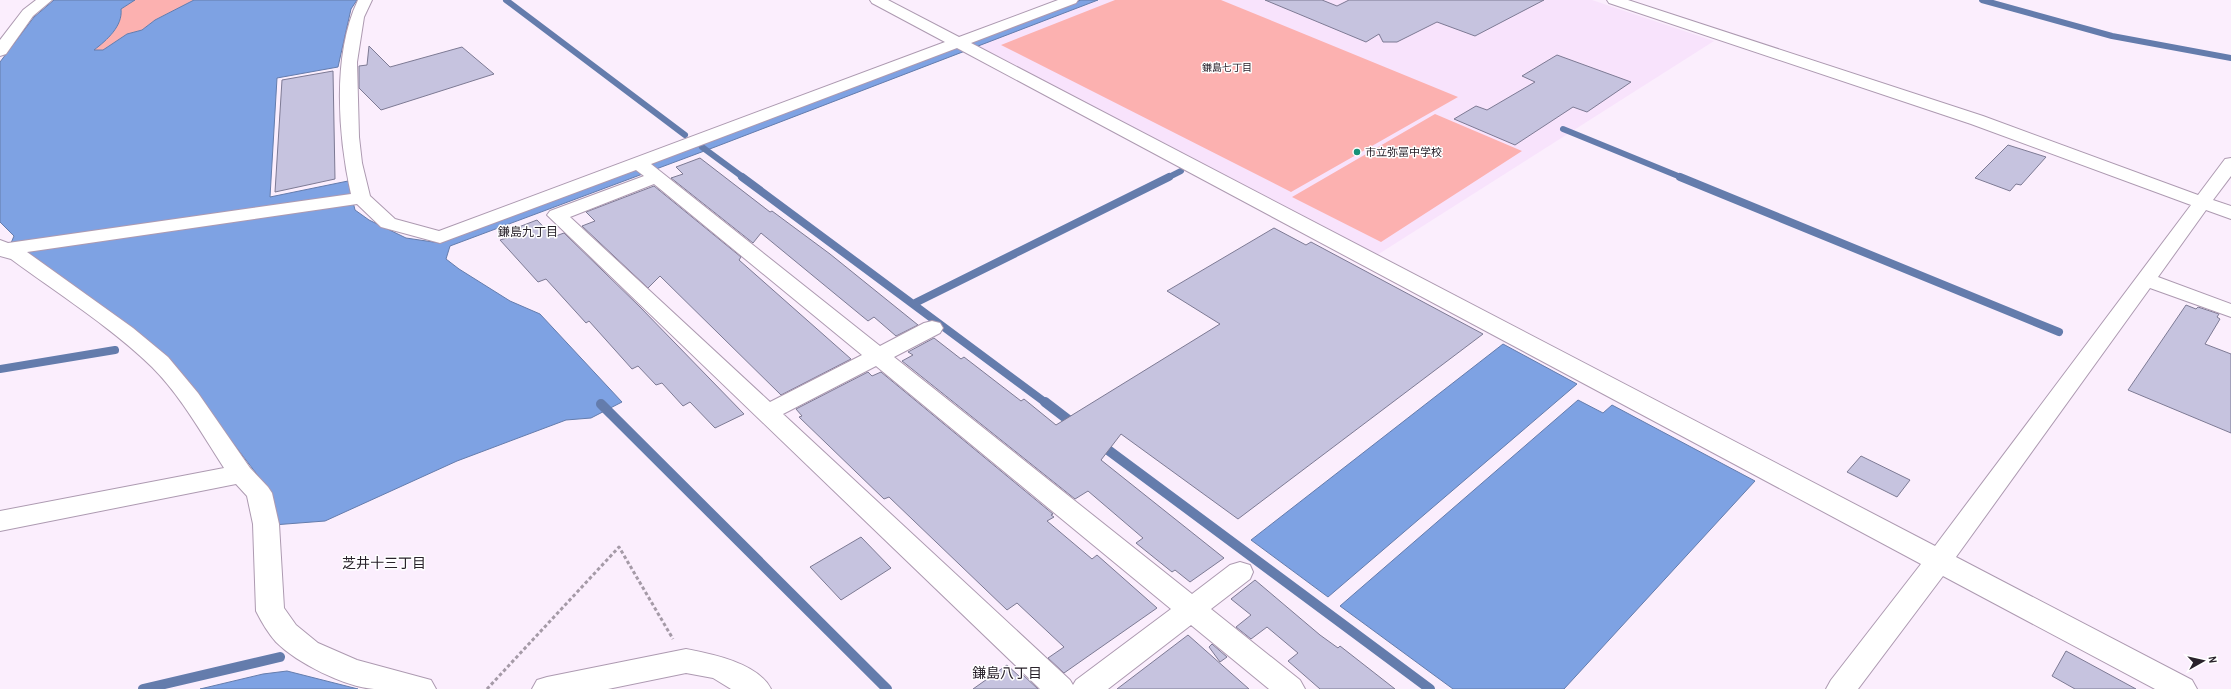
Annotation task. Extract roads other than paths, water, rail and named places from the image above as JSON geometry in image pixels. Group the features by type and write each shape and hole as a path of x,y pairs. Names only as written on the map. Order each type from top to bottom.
{"street":[{"path":"0,51 28,13 44,0"},
{"path":"365,0 357,17 349,62 350,137 358,199 388,223 440,237 650,171"},
{"path":"877,0 2182,689"},
{"path":"1060,689 557,215 650,171 964,46 1071,0"},
{"path":"1614,0 1977,120 2231,212"},
{"path":"1841,689 1939,562 2231,163"},
{"path":"650,171 1290,689"},
{"path":"4,249 358,199"},
{"path":"4,249 18,255 125,333 160,362 190,398 241,474 259,493 266,524 270,612 286,633 308,651 351,671 421,689"},
{"path":"2146,279 2231,311"},
{"path":"767,413 932,328"},
{"path":"0,521 241,474"},
{"path":"1086,689 1240,572"},
{"path":"547,689 686,661 719,667 756,689"}],"water":[{"path":"54,0 135,0 121,9 121,15 117,27 104,42 94,50 103,50 127,34 142,30 155,20 194,0 357,0 351,9 338,67 277,78 270,197 348,181 355,210 369,220 406,238 440,243 1081,0 1098,0 715,147 450,246 446,259 459,269 510,301 540,314 622,402 591,418 566,420 457,461 325,521 273,525 272,494 167,357 11,243 14,236 0,222 0,62 34,17"},
{"path":"1503,344 1577,384 1328,597 1251,540"},
{"path":"1578,400 1603,413 1612,405 1755,481 1564,689 1453,689 1340,606"},
{"path":"287,671 358,689 200,689 263,674"}],"waterway":[{"path":"506,0 685,135"},
{"path":"1982,0 2112,36 2231,58"},
{"path":"1563,129 1683,178"},
{"path":"702,147 744,178"},
{"path":"1169,177 1181,171"},
{"path":"742,177 1046,403"},
{"path":"913,304 1169,177"},
{"path":"1680,177 2059,332"},
{"path":"0,369 115,350"},
{"path":"1045,402 1075,425"},
{"path":"601,404 887,689"},
{"path":"1100,444 1430,689"},
{"path":"143,689 280,657"}],"place":[{"name":"市立弥冨中学校","path":"1357,152"}],"district":[{"name":"鎌島七丁目","path":"1227,67"},
{"name":"鎌島九丁目","path":"528,232"},
{"name":"芝井十三丁目","path":"384,563"},
{"name":"鎌島八丁目","path":"1007,673"}]}
